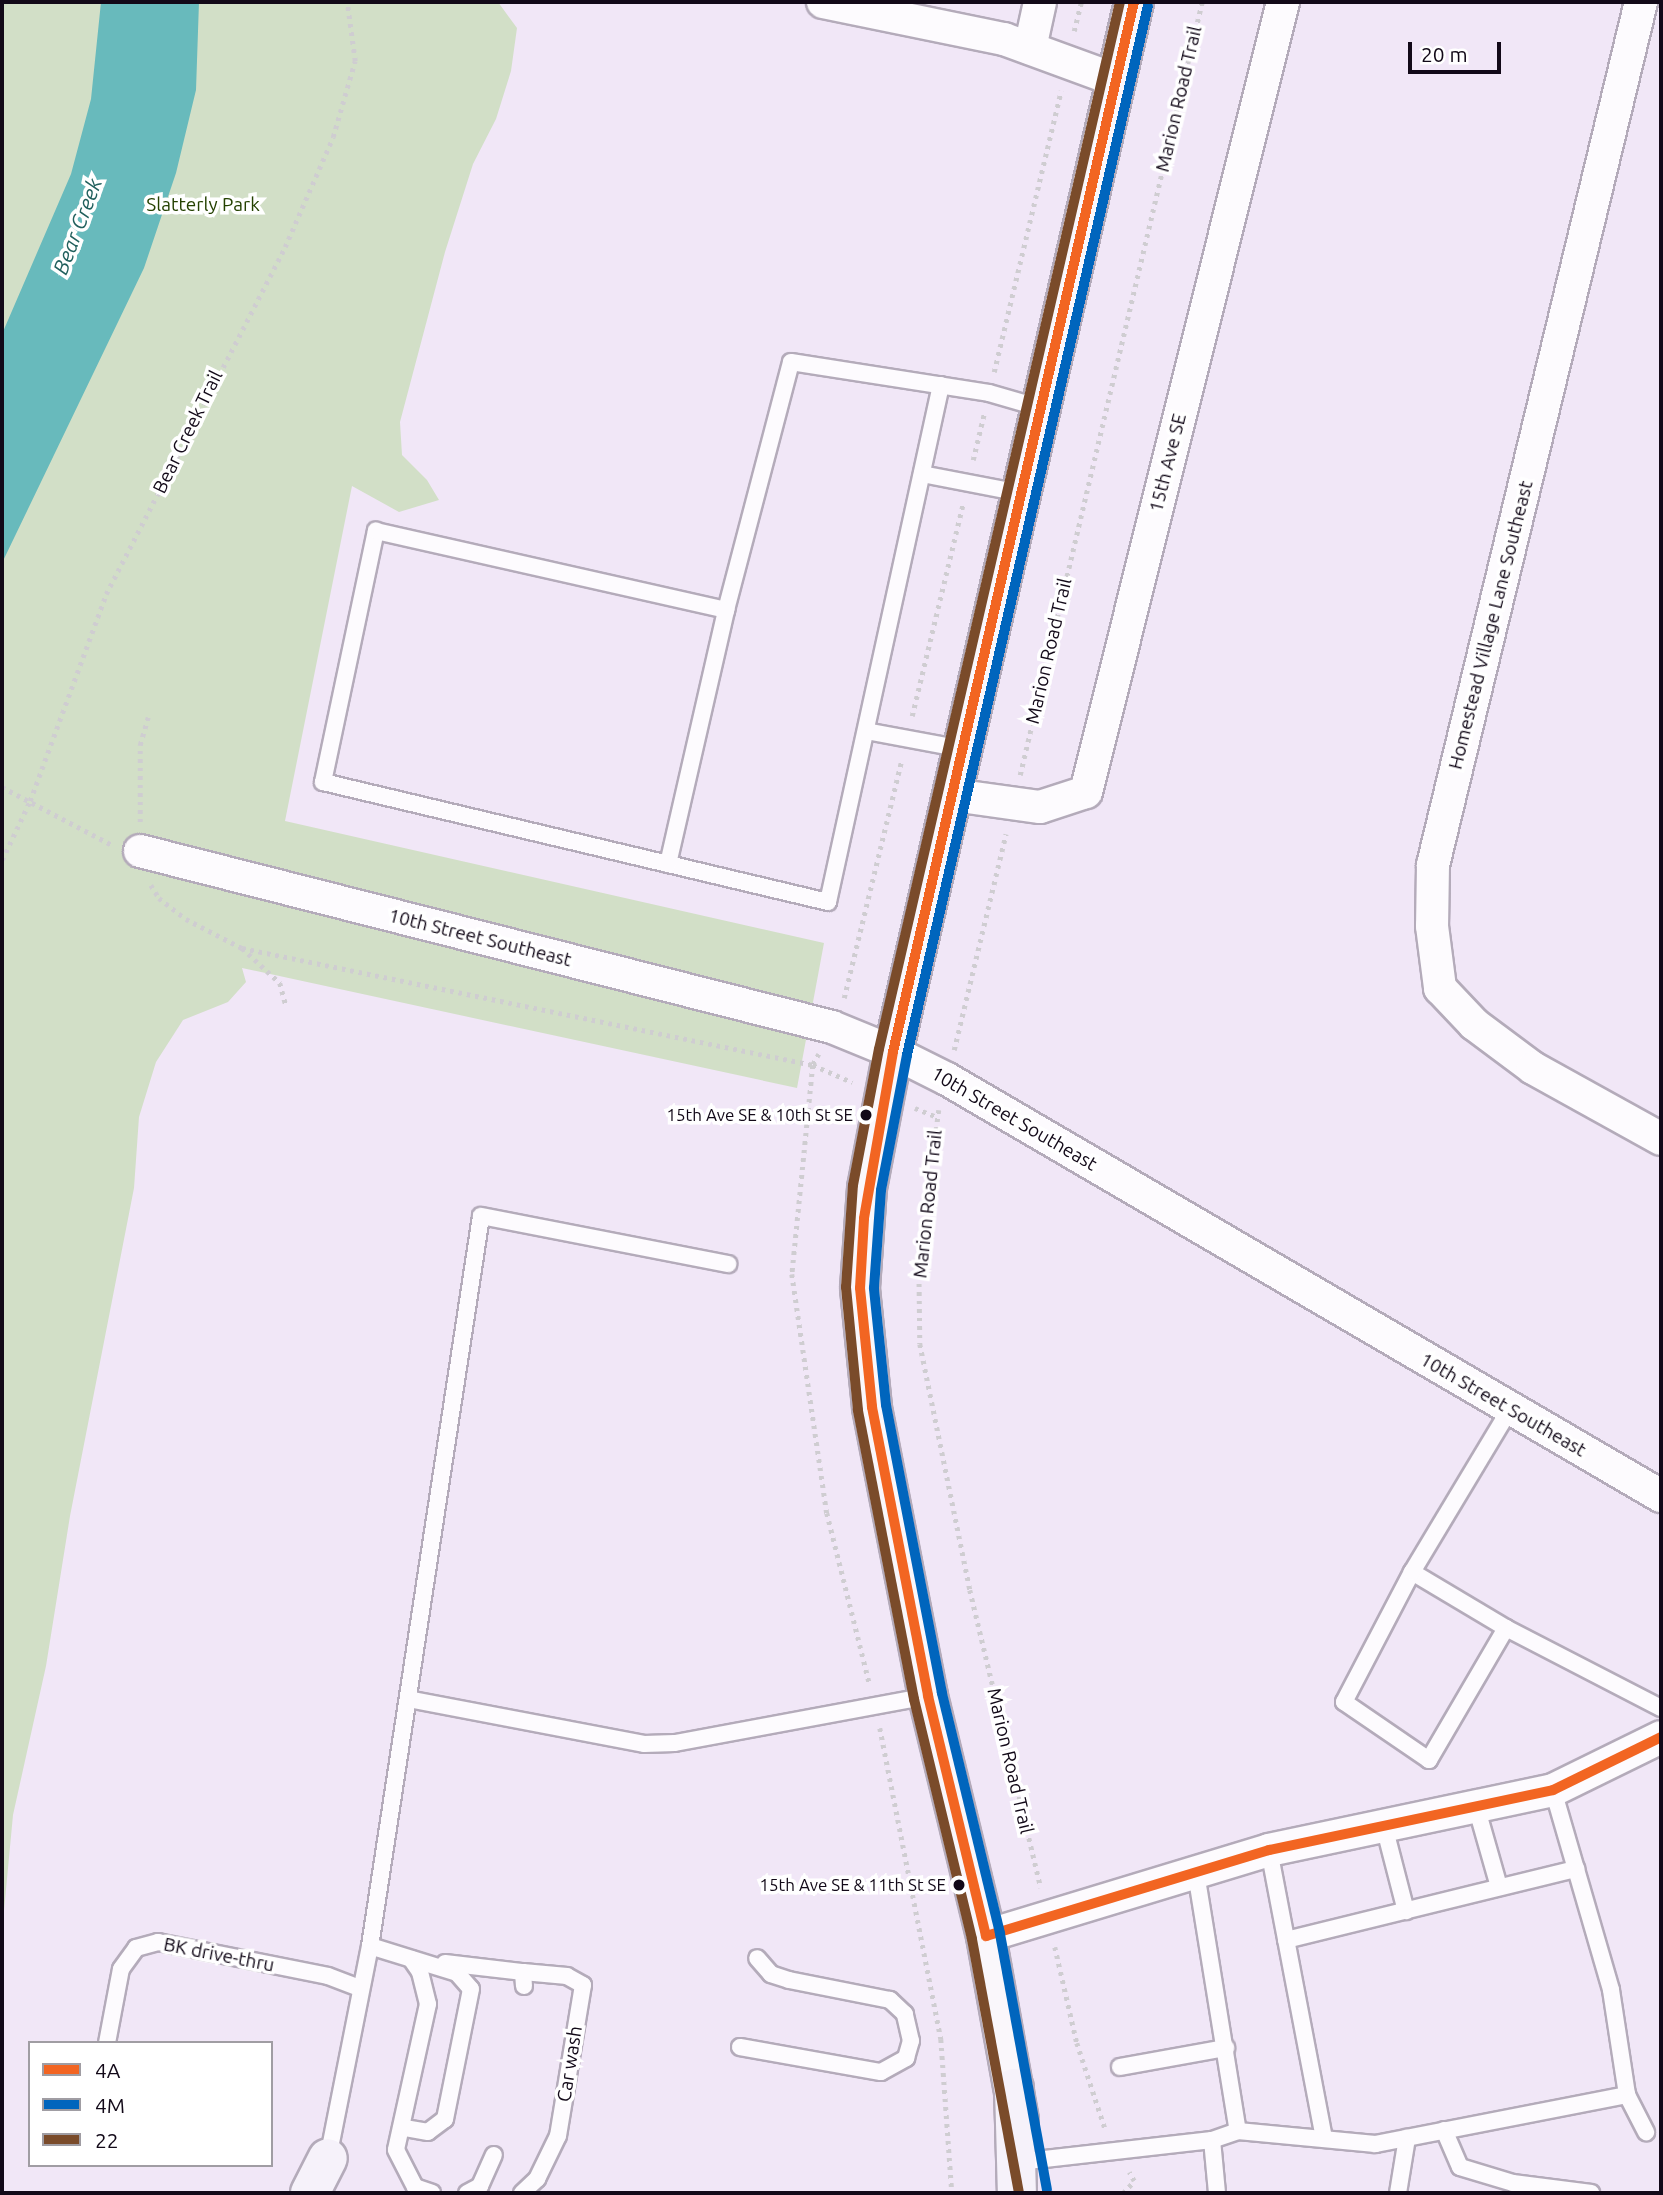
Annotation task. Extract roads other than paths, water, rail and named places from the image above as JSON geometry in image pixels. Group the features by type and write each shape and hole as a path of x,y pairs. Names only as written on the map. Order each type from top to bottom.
{"main road":[{"path":"1026,2182 1014,2088 986,1936 929,1696 872,1407 860,1301 867,1188 893,1052 1134,2"},
{"path":"310,2193 328,2176"}],"street":[{"path":"823,2 1030,48 1116,80"},
{"path":"1030,48 1041,2"},
{"name":"15th Ave SE","path":"953,795 1013,806 1040,807 1086,792 1283,2"},
{"name":"Homestead Village Lane Southeast","path":"1641,2 1433,865 1432,926 1440,988 1474,1024 1533,1068 1661,1139"},
{"name":"10th Street Southeast","path":"141,851 832,1027 893,1052 947,1079 1661,1496"},
{"path":"986,1936 1047,1915 1269,1850 1553,1790 1661,1737"}],"lane":[{"path":"668,864 726,610 791,362 989,393 1041,408"},
{"path":"726,610 376,531 323,782 828,902 941,386"},
{"path":"922,474 1021,493"},
{"path":"866,731 963,749"},
{"path":"328,2176 359,1988 370,1946 481,1216 728,1264"},
{"path":"1506,1628 1429,1760 1344,1702 1412,1572 1510,1409"},
{"path":"1412,1572 1506,1628 1661,1708"},
{"path":"408,1699 644,1744 675,1743 876,1708 929,1696"},
{"path":"1553,1790 1611,1990 1627,2095 1646,2132"},
{"path":"1476,1806 1499,1887"},
{"path":"1384,1826 1406,1910"},
{"path":"1269,1850 1324,2139"},
{"path":"1286,1940 1576,1869"},
{"path":"1196,1873 1238,2131"},
{"name":"BK drive-thru","path":"107,2041 121,1969 136,1948 158,1942 328,1976 359,1988"},
{"name":"Car wash","path":"370,1946 457,1973 471,1989 445,2119 428,2133 401,2127"},
{"path":"740,2047 881,2072 906,2058 911,2041 905,2014 890,2000 789,1980 771,1974 757,1958"},
{"path":"411,1959 420,1972 428,2004 396,2150 415,2187 432,2193"},
{"name":"Car wash","path":"411,1959 524,1979 567,1976 583,1985 558,2136 537,2179 522,2193"},
{"path":"1120,2067 1226,2048"},
{"path":"1026,2182 1115,2148 1212,2140 1238,2131 1375,2144 1627,2095"},
{"path":"1444,2130 1460,2167 1513,2183 1591,2193"},
{"path":"1398,2193 1407,2138"},
{"path":"1212,2140 1217,2193"},
{"path":"467,2193 480,2186 494,2155"}],"water":[{"name":"Bear Creek","path":"101,2 199,2 196,90 176,173 144,268 2,563 2,334 71,174 91,99"}],"place":[{"name":"15th Ave SE & 10th St SE","path":"866,1115"},
{"name":"15th Ave SE & 11th St SE","path":"959,1885"}],"park label":[{"name":"Slatterly Park","path":"203,205"}]}
